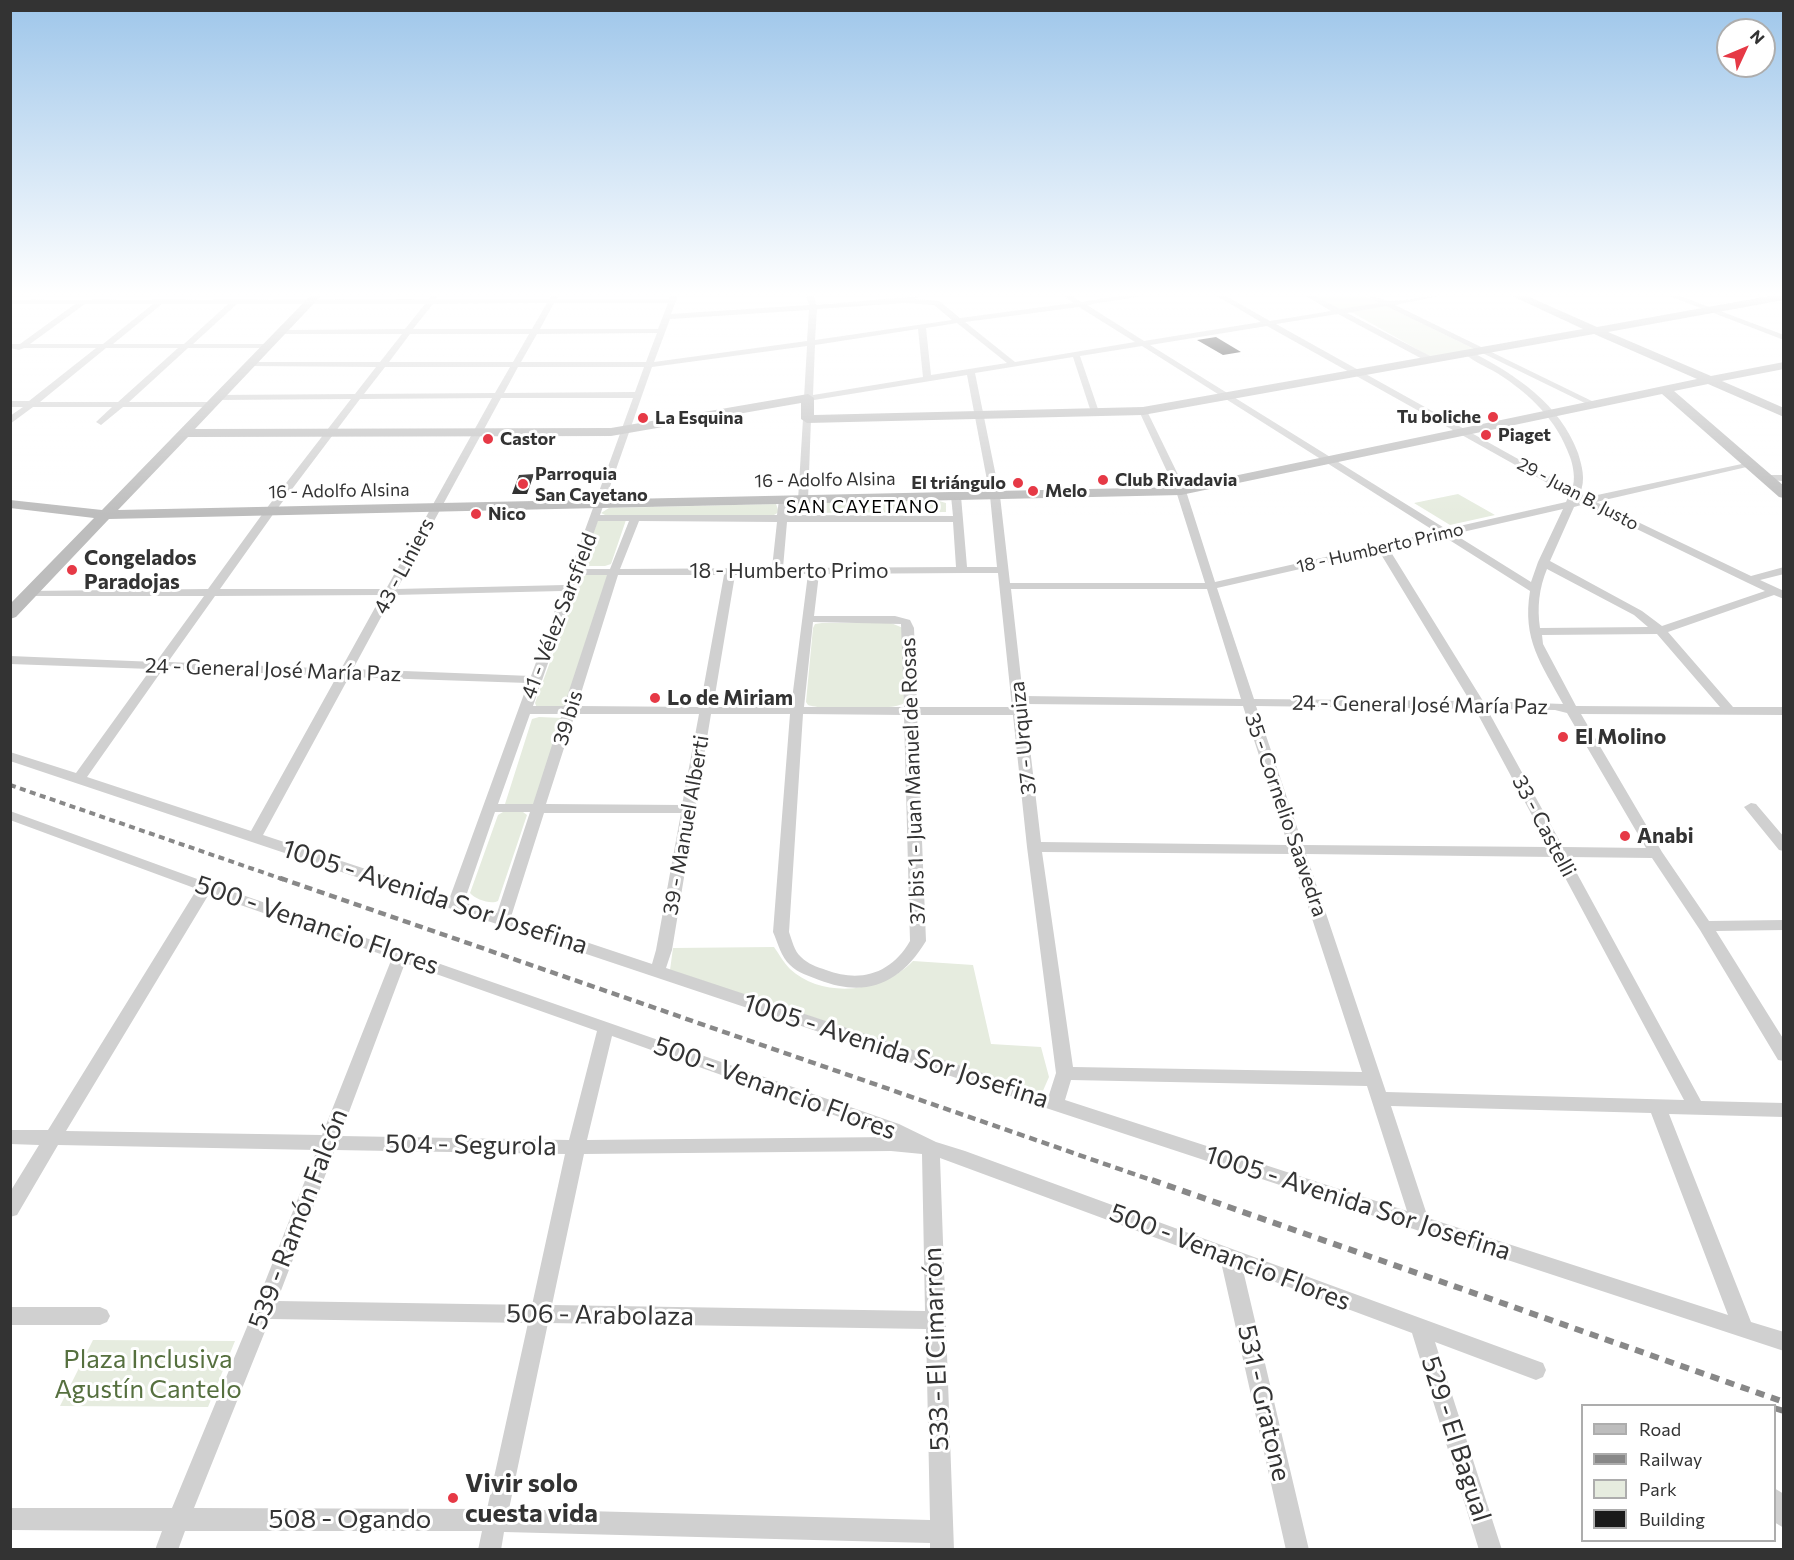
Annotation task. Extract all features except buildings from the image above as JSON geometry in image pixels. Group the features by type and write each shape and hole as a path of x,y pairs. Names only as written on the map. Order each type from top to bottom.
{"street":[{"path":"10,421 75,369"},
{"path":"101,422 160,369"},
{"path":"10,614 246,369"},
{"path":"79,778 270,512 378,369"},
{"name":"43 - Liniers","path":"255,837 477,432 515,369"},
{"name":"41 - Vélez Sarsfield","path":"456,902 648,369"},
{"path":"803,500 810,369"},
{"path":"926,369 927,378"},
{"path":"184,433 611,432 988,369"},
{"path":"1081,369 1095,412"},
{"path":"1182,369 1534,590"},
{"name":"29 - Juan B. Justo","path":"1350,369 1462,431 1571,499"},
{"path":"807,419 1143,411 1382,369"},
{"path":"1495,369 1551,413 1566,432 1579,469 1579,484 1543,562 1534,590 1532,610 1535,632 1550,670 1656,853 1705,926 1784,1055"},
{"path":"1520,369 1594,404"},
{"path":"1688,369 1784,411"},
{"name":"16 - Adolfo Alsina","path":"10,504 106,515 436,508 598,511 784,500 1181,491 1766,369"},
{"name":"37 - Urquiza","path":"971,372 995,496 1007,586 1034,847 1065,1072 1055,1104"},
{"path":"1665,390 1784,494"},
{"path":"10,404 121,405 356,397 638,395"},
{"name":"35 - Cornelio Saavedra","path":"1143,411 1181,491 1210,586 1421,1224"},
{"name":"18 - Humberto Primo","path":"1007,586 1210,586 1383,548 1571,499 1587,501 1748,464"},
{"path":"1766,478 1784,478"},
{"path":"956,496 962,571"},
{"path":"777,571 784,500"},
{"name":"29 - Juan B. Justo","path":"1587,501 1778,594"},
{"path":"598,511 635,518 959,519"},
{"name":"39 bis","path":"503,918 614,571 635,518"},
{"name":"33 - Castelli","path":"1383,548 1479,705 1697,1109"},
{"path":"1543,562 1638,613 1660,630 1729,710"},
{"name":"18 - Humberto Primo","path":"575,572 1004,570"},
{"path":"1750,580 1784,570"},
{"name":"39 - Manuel Alberti","path":"657,971 664,950 690,809 730,571"},
{"name":"37 bis 1 - Juan Manuel de Rosas","path":"808,619 895,619 906,622 918,941 912,954 899,966 872,979 855,984 807,970 794,960 781,932 797,710 808,619 814,571"},
{"path":"31,593 391,592 568,588"},
{"path":"1535,632 1660,630 1778,594"},
{"name":"24 - General José María Paz","path":"10,660 535,680"},
{"name":"24 - General José María Paz","path":"524,710 911,710 1248,701 1555,706 1572,710 1784,711"},
{"name":"1005 - Avenida Sor Josefina","path":"10,756 456,902 1055,1104 1784,1342"},
{"path":"1751,807 1784,847"},
{"path":"491,808 690,809"},
{"name":"500 - Venancio Flores","path":"10,814 206,887 893,1128 931,1148 959,1156 1536,1370"},
{"path":"1034,847 1656,853"},
{"path":"10,1209 206,887"},
{"path":"1705,926 1784,925"},
{"name":"539 - Ramón Falcón","path":"166,1550 264,1310 401,954"},
{"path":"489,1550 576,1147 606,1027"},
{"path":"1065,1072 1373,1079"},
{"path":"1380,1099 1784,1110"},
{"path":"1658,1108 1744,1329"},
{"name":"504 - Segurola","path":"10,1137 576,1147 891,1144 931,1148"},
{"name":"533 - El Cimarrón","path":"931,1148 942,1541"},
{"name":"531 - Gratone","path":"1230,1257 1298,1550"},
{"name":"506 - Arabolaza","path":"264,1310 936,1320"},
{"path":"10,1316 100,1316"},
{"name":"529 - El Bagual","path":"1421,1329 1491,1550"},
{"path":"1776,1503 1784,1517"},
{"name":"508 - Ogando","path":"10,1519 496,1520 942,1541"}],"green space":[{"path":"1458,494 1495,515 1450,525 1414,503"},
{"path":"939,501 946,503 946,512 790,513 791,504 796,502"},
{"path":"776,504 779,512 774,515 605,515 601,513 609,508"},
{"path":"598,520 626,520 611,564 585,566 582,564"},
{"path":"609,574 565,707 537,708 535,703 582,575"},
{"path":"891,623 903,628 904,703 898,706 857,709 808,705 806,702 813,628 815,624"},
{"path":"562,718 536,805 505,804 532,719"},
{"path":"503,812 523,812 527,815 498,901 487,902 470,893 498,815"},
{"path":"774,947 790,969 804,979 836,988 853,988 886,980 913,961 973,965 991,1044 1041,1047 1049,1077 1042,1093 670,970 673,948"},
{"name":"Plaza Inclusiva Agustín Cantelo","path":"93,1340 235,1341 208,1407 60,1406"}],"railway":[{"path":"10,785 285,880"},
{"path":"280,878 1157,1182"},
{"path":"1152,1180 1784,1402"},
{"path":"1776,1409 1784,1411"}],"place":[{"name":"Tu boliche","path":"1493,417"},
{"name":"La Esquina","path":"643,418"},
{"name":"Piaget","path":"1486,435"},
{"name":"Castor","path":"488,439"},
{"name":"Club Rivadavia","path":"1103,480"},
{"name":"El triángulo","path":"1018,483"},
{"name":"Parroquia San Cayetano","path":"523,484"},
{"name":"Melo","path":"1033,491"},
{"name":"Nico","path":"476,514"},
{"name":"Congelados Paradojas","path":"72,570"},
{"name":"Lo de Miriam","path":"655,698"},
{"name":"El Molino","path":"1563,737"},
{"name":"Anabi","path":"1625,836"},
{"name":"Vivir solo cuesta vida","path":"453,1498"}],"district":[{"name":"SAN CAYETANO","path":"863,507"}]}
